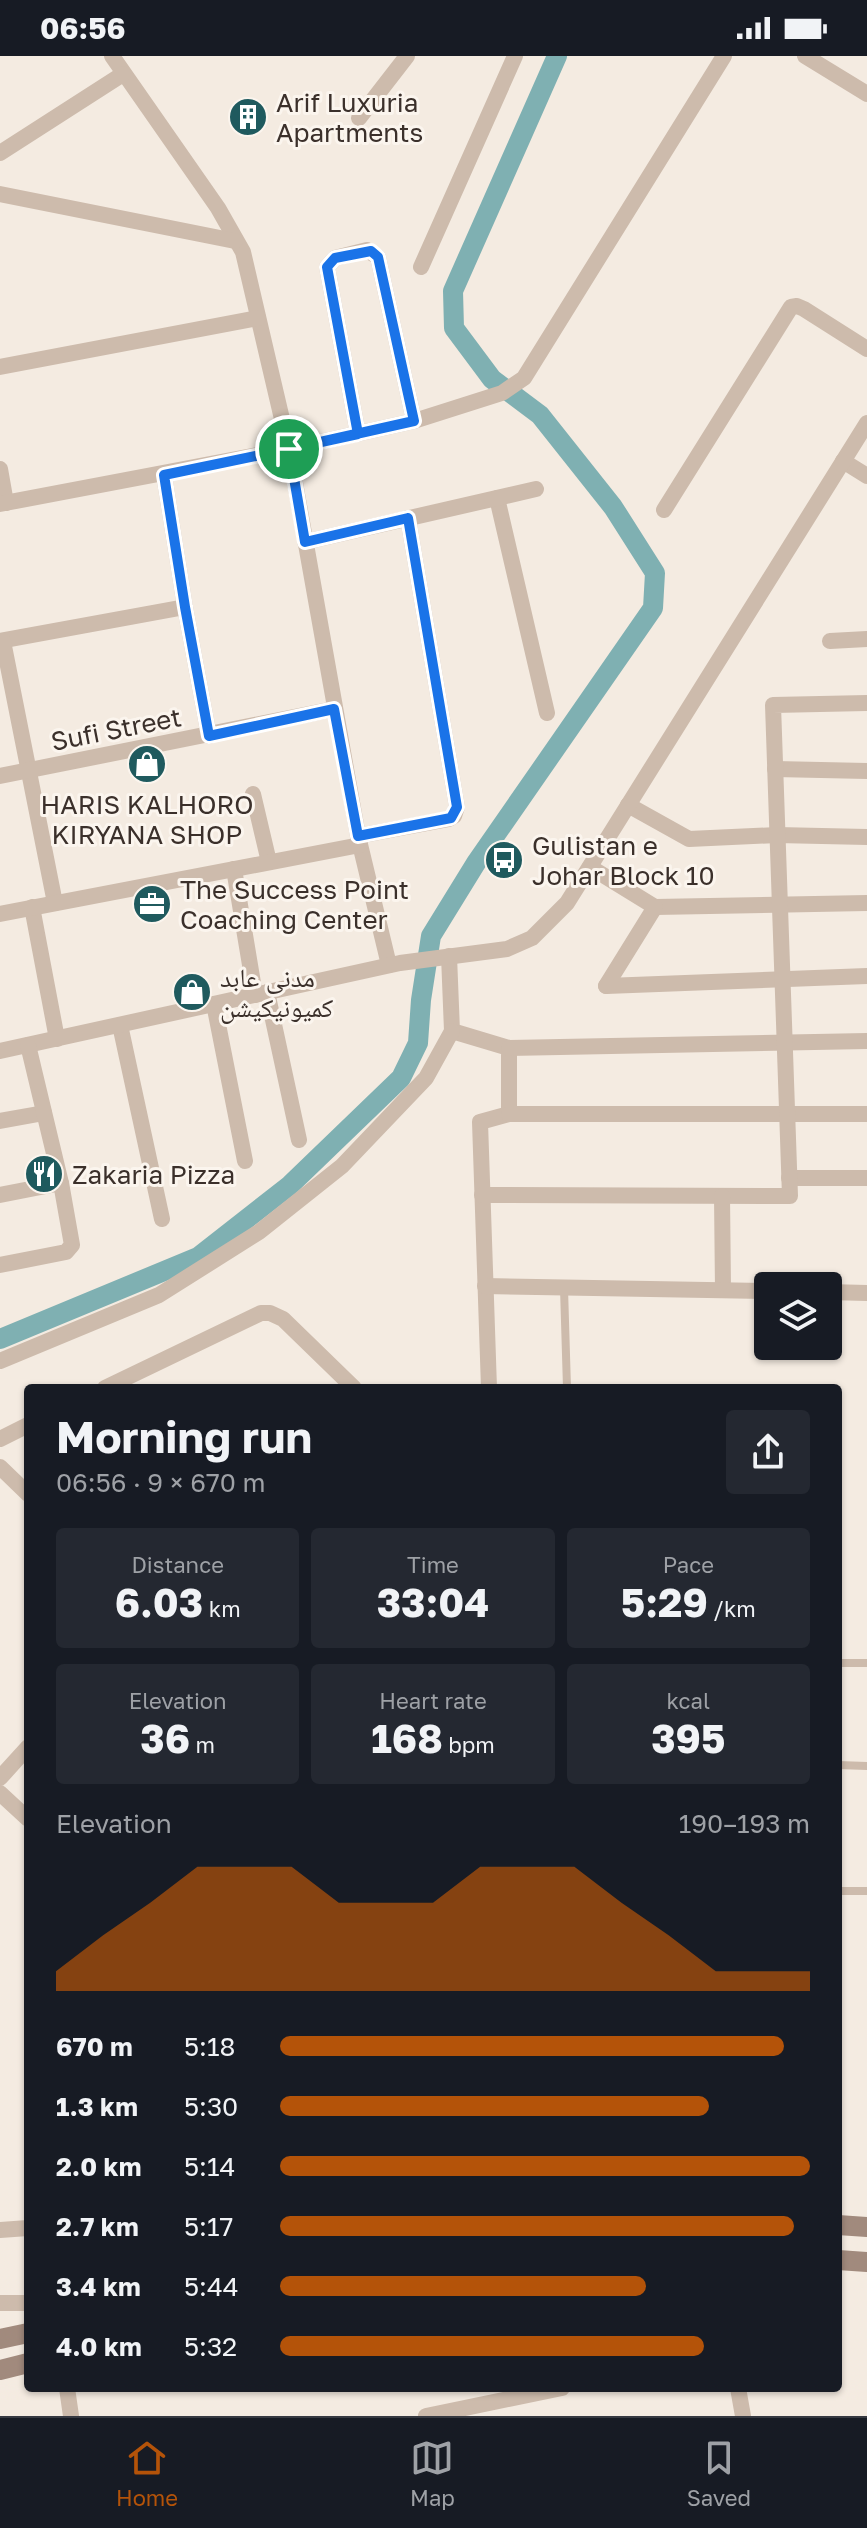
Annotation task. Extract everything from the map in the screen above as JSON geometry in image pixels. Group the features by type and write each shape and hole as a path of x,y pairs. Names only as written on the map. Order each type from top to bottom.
{"main road":[{"path":"842,2225 867,2227"},
{"path":"842,2260 867,2262"},
{"path":"0,2339 24,2334"},
{"path":"0,2370 24,2364"}],"street":[{"path":"112,56 218,208 243,252 289,449 359,840 395,964"},
{"path":"359,118 407,56"},
{"path":"421,267 515,56"},
{"path":"0,469 3,504 164,475 358,434 414,421 508,389 524,378 724,56"},
{"path":"805,56 867,94"},
{"path":"0,153 123,74"},
{"path":"0,194 235,241"},
{"path":"358,434 327,267 335,258 367,250 378,257 414,421"},
{"path":"664,510 791,307 804,309 867,349"},
{"path":"0,367 258,318"},
{"path":"0,1051 395,964 507,949 532,938 567,903 867,423"},
{"path":"843,461 867,476"},
{"path":"164,475 209,736"},
{"path":"305,542 536,489"},
{"path":"497,498 547,713"},
{"path":"0,914 269,862 454,816 457,807 408,518"},
{"path":"55,903 1,641 185,607"},
{"path":"830,641 867,639"},
{"path":"482,1195 790,1196 773,705 867,703"},
{"name":"Sufi Street","path":"0,776 334,709"},
{"path":"775,769 867,771"},
{"path":"253,794 269,862"},
{"path":"628,805 689,839 777,835 867,837"},
{"path":"590,867 655,907 867,903"},
{"path":"234,869 261,994 299,1140"},
{"path":"32,907 57,1039"},
{"path":"655,907 606,986 867,976"},
{"path":"0,1361 159,1295 259,1232 342,1166 426,1078 452,1031 444,956"},
{"path":"214,1004 245,1161"},
{"path":"120,1025 162,1219"},
{"path":"452,1031 509,1048 867,1041"},
{"path":"0,1265 66,1252 73,1239 28,1045"},
{"path":"509,1048 509,1114"},
{"path":"0,1121 44,1113"},
{"path":"489,1384 480,1122 509,1114 867,1114"},
{"path":"789,1178 867,1178"},
{"path":"0,1195 61,1183"},
{"path":"722,1196 723,1290"},
{"path":"485,1286 754,1291"},
{"path":"842,1292 867,1293"},
{"path":"113,1384 261,1313 270,1313 283,1319 350,1384"},
{"path":"0,1439 24,1427"},
{"path":"0,1467 24,1490"},
{"path":"0,1778 24,1751"},
{"path":"0,1793 24,1815"},
{"path":"0,2230 24,2228"},
{"path":"0,2303 24,2303"},
{"path":"68,2392 71,2416"},
{"path":"426,2416 543,2392"},
{"path":"739,2392 743,2416"}],"lane":[{"path":"564,1288 567,1384"},
{"path":"842,1663 867,1663"},
{"path":"842,1765 867,1766"},
{"path":"842,1891 867,1891"}],"waterway":[{"path":"0,1339 198,1257 290,1185 401,1078 418,1043 431,936 476,863 653,608 655,573 613,507 540,415 492,379 454,328 453,291 557,56"}],"place":[{"name":"Arif Luxuria Apartments","path":"248,117"},
{"name":"HARIS KALHORO KIRYANA SHOP","path":"147,764"},
{"name":"Gulistan e Johar Block 10","path":"504,860"},
{"name":"The Success Point Coaching Center","path":"152,904"},
{"name":"مدنی عابد کمیونیکیشن","path":"192,992"},
{"name":"Zakaria Pizza","path":"44,1174"}],"route":[{"path":"289,449 164,475 209,736 334,709 358,836 451,818 457,807 408,518 305,542 289,449 414,421 378,257 371,251 335,258 327,267 358,434 289,449"}]}
